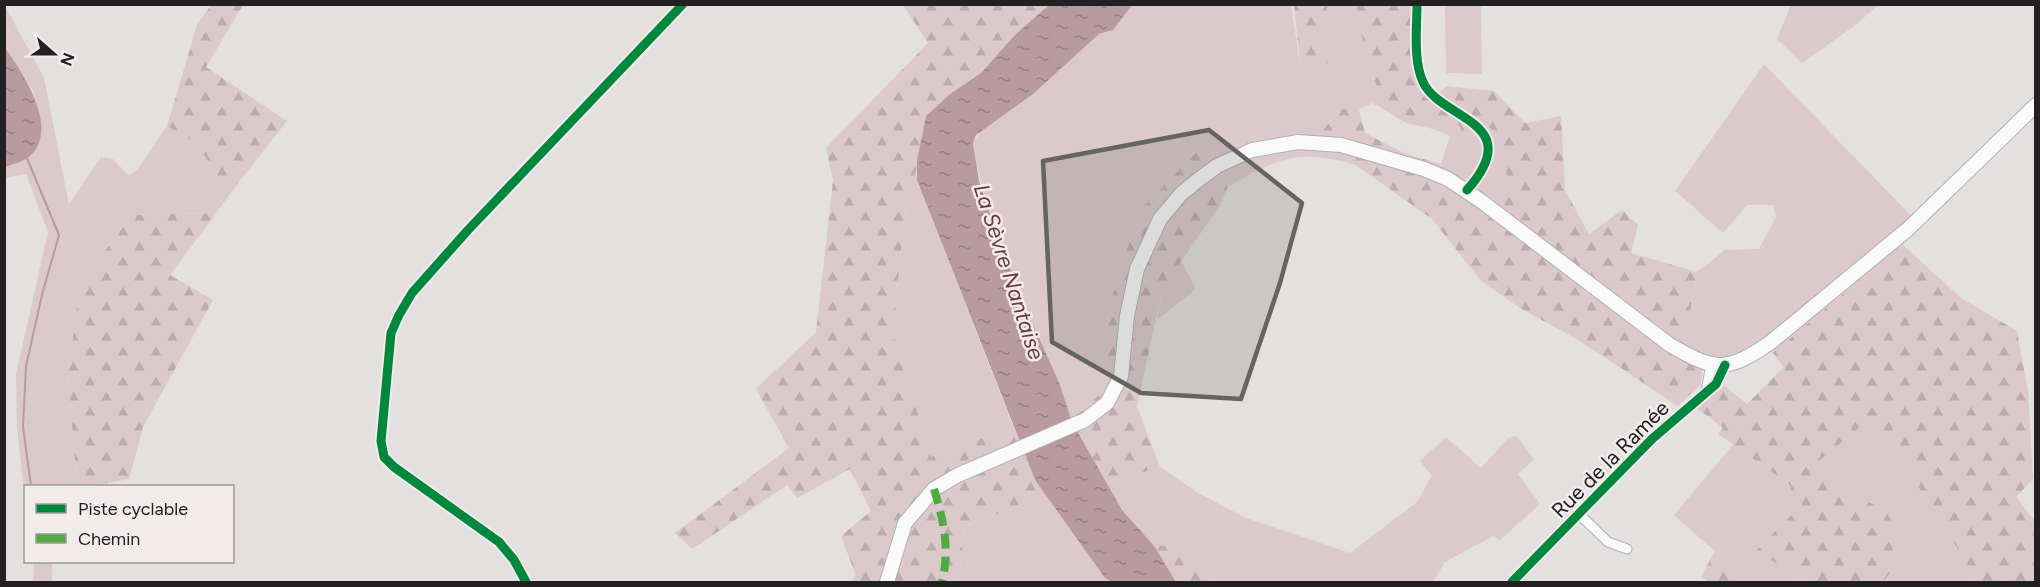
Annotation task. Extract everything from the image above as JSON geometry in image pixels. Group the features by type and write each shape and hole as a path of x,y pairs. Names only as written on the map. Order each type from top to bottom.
{"main road":[{"path":"887,582 905,523 927,495 958,475 1085,420 1107,403 1118,384 1131,289 1152,235 1181,194 1217,166 1252,150 1298,142 1326,143 1351,147 1424,169 1467,190 1670,345 1718,365 1751,356 1771,342 1908,229 2036,105"}],"street":[{"path":"526,582 514,560 499,542 437,499 384,457 381,441 391,333 412,293 468,230 683,4"},
{"path":"1417,4 1418,66 1424,84 1440,99 1470,120 1484,136 1485,161 1467,190"},
{"path":"1706,391 1718,365"},
{"name":"Rue de la Ramée","path":"1518,581 1652,439 1716,384 1718,365"},
{"path":"1579,514 1608,542 1627,549"}],"highlighted area":[{"path":"1209,130 1302,203 1280,283 1241,399 1141,393 1052,342 1049,236 1043,161"}],"green space":[{"path":"1791,4 1878,5 1857,24 1802,63 1777,39"},
{"path":"211,5 243,5 206,67 287,121 232,191 225,186 195,142 167,126 197,25"},
{"path":"903,5 1049,5 1015,36 981,73 950,94 926,116 916,172 907,186 893,333 931,457 1005,430 1012,424 1035,480 1046,494 964,527 959,582 853,582 855,573 841,536 871,511 850,469 797,498 787,485 692,549 675,533 789,448 756,389 816,332 833,181 826,148 928,43"},
{"path":"1132,5 1291,5 1301,70 1319,40 1328,5 1356,5 1373,79 1459,125 1476,137 1468,123 1428,97 1442,91 1494,131 1515,199 1458,189 1441,164 1450,136 1433,129 1406,123 1373,103 1359,109 1340,109 1322,130 1354,164 1317,157 1288,159 1261,169 1228,187 1201,148 1109,308 1107,388 1078,414 1069,415 1060,384 996,234 973,143 982,129 1033,93 1099,34 1109,32"},
{"path":"1294,5 1328,5 1319,40 1331,62 1301,71"},
{"path":"1356,5 1412,5 1414,54 1419,80 1431,98 1461,120 1476,137 1471,140 1464,137 1459,125 1443,118 1433,124 1406,115 1387,101 1379,90 1368,62"},
{"path":"1445,5 1481,5 1482,74 1446,73"},
{"path":"5,6 44,78 69,205 101,157 113,159 129,176 137,170 167,126 195,142 225,186 232,191 212,219 210,213 131,215 80,285 68,373 77,485 24,485 24,489 17,427 16,374 48,232 26,174 5,178 4,167 22,161 41,135 33,91 5,46"},
{"path":"1764,64 1920,225 1898,249 1773,353 1762,342 1733,360 1703,359 1704,350 1685,341 1697,272 1725,250 1759,249 1776,217 1773,205 1747,205 1723,233 1675,191"},
{"path":"1446,86 1494,91 1525,123 1561,116 1565,190 1589,234 1622,210 1638,225 1631,253 1697,272 1685,341 1704,350 1701,384 1678,406 1580,341 1520,308 1481,281 1432,219 1354,164 1322,131 1340,109 1359,109 1365,133 1406,154 1441,164 1458,189 1514,198 1494,131 1442,91"},
{"path":"1202,147 1228,187 1219,207 1163,287 1137,406 1160,467 1107,484 1069,415 1078,414 1107,388 1109,308 1139,211"},
{"path":"916,172 917,180 1012,424 1005,430 931,457 893,333 907,186"},
{"path":"211,213 212,219 170,275 213,300 143,427 129,479 98,485 77,485 68,373 80,285 131,215"},
{"path":"1902,244 1961,298 2017,331 2028,391 2033,479 2016,497 2035,521 2035,582 1979,582 1873,416 1813,466 1842,488 1886,511 1908,551 1883,582 1807,582 1756,551 1794,512 1790,485 1718,434 1723,428 1697,408 1725,386 1747,404 1784,367 1773,353"},
{"path":"1181,261 1196,289 1157,320 1163,286"},
{"path":"1873,415 1979,582 1883,582 1908,551 1886,511 1842,488 1813,466"},
{"path":"1516,436 1534,459 1518,474 1540,504 1500,540 1493,536 1445,562 1433,582 1210,582 1185,542 1155,547 1122,510 1107,484 1160,467 1198,493 1246,518 1350,553 1417,502 1432,476 1420,461 1446,437 1481,468 1508,438"},
{"path":"1733,445 1790,485 1794,512 1757,551 1807,582 1738,582 1742,575 1674,515"},
{"path":"1046,494 1105,578 1112,582 959,582 964,527"},
{"path":"1185,542 1210,582 1176,582 1155,547"},
{"path":"1715,551 1743,575 1738,582 1709,582 1701,577"},
{"path":"34,563 52,563 52,582 33,582"}],"water":[{"name":"La Sèvre Nantaise","path":"1049,5 1132,5 1113,30 1099,34 1033,94 976,135 973,143 979,181 1021,298 1059,382 1072,422 1122,510 1155,547 1176,582 1112,582 1105,578 1035,480 917,180 917,161 926,116 950,94 981,73 1015,35"},
{"path":"4,46 28,84 40,115 41,130 38,144 30,156 5,167"}],"waterway":[{"path":"26,156 59,235 42,295 26,366 23,427 31,485"}],"marked path":[{"path":"934,489 941,513 946,547 942,582"}],"cycle path":[{"path":"526,582 514,560 499,542 394,467 384,457 381,441 391,333 412,293 468,230 683,4"},
{"path":"1417,4 1417,54 1423,82 1432,95 1474,124 1484,136 1488,149 1483,167 1467,190"},
{"path":"1512,582 1652,439 1716,384 1725,365"}]}
